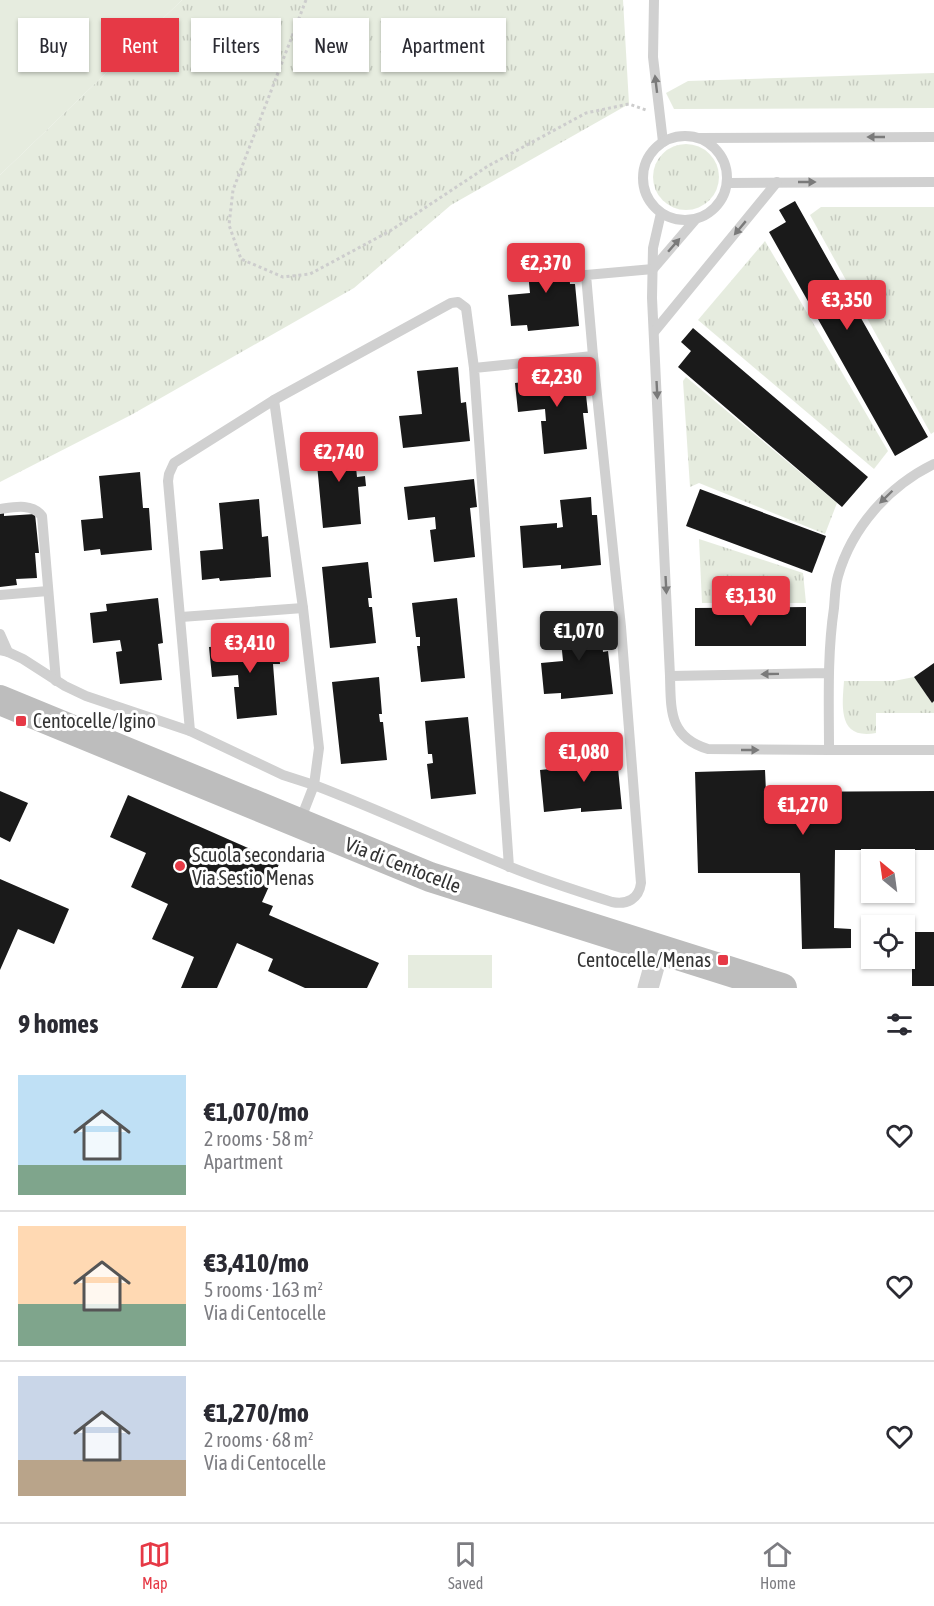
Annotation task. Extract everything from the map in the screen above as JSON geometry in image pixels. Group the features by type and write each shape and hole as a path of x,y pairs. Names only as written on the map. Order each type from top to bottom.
{"street":[{"name":"Via di Centocelle","path":"0,700 298,824 464,889 782,988"},
{"path":"648,988 659,949"}],"lane":[{"path":"654,0 653,57 663,142"},
{"path":"699,138 712,145 722,155 727,168 726,191 717,207 703,217 695,220 677,220 661,213 649,200 643,182 645,164 656,148 663,142 681,136 699,138 934,137"},
{"path":"654,332 777,182"},
{"path":"728,183 934,182"},
{"path":"661,213 655,236 653,269 654,332 674,721 681,734 692,744 708,750 934,750"},
{"path":"0,634 4,651 23,659 56,681 98,701 190,731 283,775 354,800 509,867 616,903 632,900 637,896 640,888 621,627 586,275 653,269 695,220"},
{"path":"190,731 168,482 171,468 180,458 274,400 450,303 458,302 466,308 474,368 509,867"},
{"path":"474,368 593,356"},
{"path":"274,400 303,608 319,748 314,785 298,824"},
{"path":"830,750 828,673 831,626 838,576 850,546 871,512 897,487 934,464"},
{"path":"0,509 29,507 42,516 56,681"},
{"path":"0,595 48,591"},
{"path":"181,617 303,608"},
{"path":"670,676 828,673"}],"path":[{"path":"306,0 233,190 229,225 241,259 283,277 310,274 320,269 390,231 488,166 586,113 628,104 648,111 662,130"}],"green space":[{"path":"0,0 182,0 163,18 101,18 101,72 107,72 0,175"},
{"path":"182,0 623,0 629,104 451,205 354,288 131,415 0,482 0,175 107,72 179,72 179,18 163,18"},
{"path":"934,73 934,108 674,109 666,93 688,81"},
{"path":"686,144 698,147 709,154 716,165 719,177 716,189 709,200 698,207 686,210 674,207 663,200 656,189 653,177 656,165 663,154 674,147"},
{"path":"821,207 934,207 934,432 931,434 810,215"},
{"path":"765,241 888,451 874,469 698,320"},
{"path":"686,377 837,503 825,534 699,483 690,487 683,381"},
{"path":"699,539 803,573 806,603 702,603"},
{"path":"914,677 932,703 934,701 934,713 876,713 876,733 864,734 849,726 843,711 844,681 894,681"},
{"path":"408,955 492,955 492,988 408,988"}],"building":[{"path":"795,201 928,437 895,456 769,232 786,222 779,210"},
{"path":"567,248 570,284 575,284 579,326 528,331 527,325 511,326 508,295 530,293 526,252"},
{"path":"693,328 868,477 842,507 678,367 691,351 681,342"},
{"path":"458,367 461,403 466,402 470,441 403,448 399,416 422,414 417,371"},
{"path":"583,368 588,413 583,413 587,449 544,454 541,421 546,421 545,409 518,412 515,383 532,381 531,374"},
{"path":"353,439 357,477 365,476 366,486 358,487 361,524 323,528 315,443"},
{"path":"140,472 143,508 149,508 152,550 101,555 100,549 84,551 81,520 103,518 99,476"},
{"path":"474,479 477,507 470,508 475,557 434,562 430,530 436,529 435,517 408,520 404,487"},
{"path":"700,489 826,536 812,573 686,526"},
{"path":"591,497 592,515 597,515 601,565 561,569 561,565 523,568 520,526 557,523 557,528 563,527 560,500"},
{"path":"259,499 262,537 268,536 271,577 202,580 200,551 223,549 219,503"},
{"path":"0,513 4,513 4,516 35,514 39,553 35,553 37,578 16,579 17,585 0,587"},
{"path":"368,562 372,598 368,598 369,607 372,607 376,643 330,648 322,567"},
{"path":"158,598 163,643 158,644 162,680 120,684 116,652 122,651 120,640 93,643 90,613 107,611 106,604"},
{"path":"457,598 465,678 421,682 417,646 420,646 420,637 416,637 412,603"},
{"path":"806,607 806,646 695,646 695,608"},
{"path":"600,616 603,652 608,651 613,694 561,699 561,693 544,694 541,663 563,661 559,620"},
{"path":"278,637 280,664 273,664 277,715 237,719 234,687 239,687 238,675 212,677 209,647 226,646 226,642"},
{"path":"934,663 934,701 932,703 914,677"},
{"path":"379,677 382,714 379,714 380,722 383,722 387,760 341,764 332,682"},
{"path":"468,717 476,794 431,799 427,764 433,763 432,754 428,754 425,721"},
{"path":"611,741 612,759 617,758 622,809 581,812 581,808 544,812 540,770 577,766 577,771 583,771 581,744"},
{"path":"765,770 766,792 934,791 934,850 835,850 834,928 851,929 851,948 802,949 800,873 698,873 695,772"},
{"path":"0,791 28,803 10,842 0,837"},
{"path":"128,795 280,862 262,902 273,906 269,915 379,963 367,988 305,988 268,971 273,959 237,943 217,988 181,988 194,957 152,939 168,904 131,887 146,853 110,837"},
{"path":"0,879 69,909 54,944 18,929 0,970"},
{"path":"915,932 934,932 934,986 912,986 912,969 915,969"}],"place":[{"name":"Centocelle/Igino","path":"21,721"},
{"name":"Scuola secondaria Via Sestio Menas","path":"180,866"},
{"name":"Centocelle/Menas","path":"723,960"}]}
